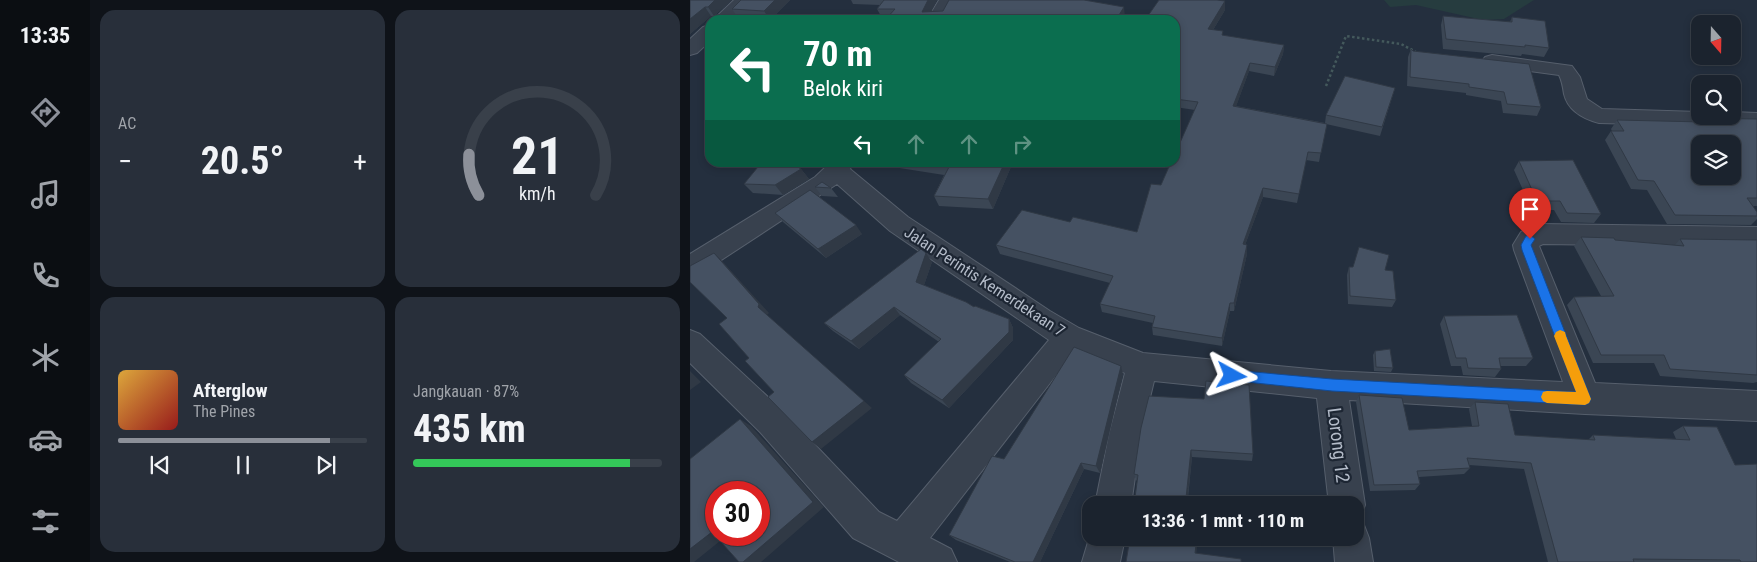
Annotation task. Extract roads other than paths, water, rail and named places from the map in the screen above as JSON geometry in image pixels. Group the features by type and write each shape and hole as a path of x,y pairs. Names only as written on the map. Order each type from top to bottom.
{"street":[{"path":"728,15 745,0"},
{"path":"939,15 948,0"},
{"path":"690,50 705,36"},
{"path":"1474,59 1565,70 1578,105 1585,111 1599,116 1757,120"},
{"path":"690,267 806,194 840,167"},
{"name":"Jalan Perintis Kemerdekaan 7","path":"840,167 899,224 1040,320 1069,337 1142,366 1332,385 1757,406"},
{"path":"1585,399 1527,250 1526,245 1530,239 1540,234 1757,237"},
{"path":"903,543 1069,337"},
{"path":"690,343 771,421 866,525 938,562"},
{"path":"1115,496 1125,435 1142,366"},
{"name":"Lorong 12","path":"1332,385 1346,496"},
{"path":"1101,562 1105,546"},
{"path":"1352,546 1354,562"}]}
